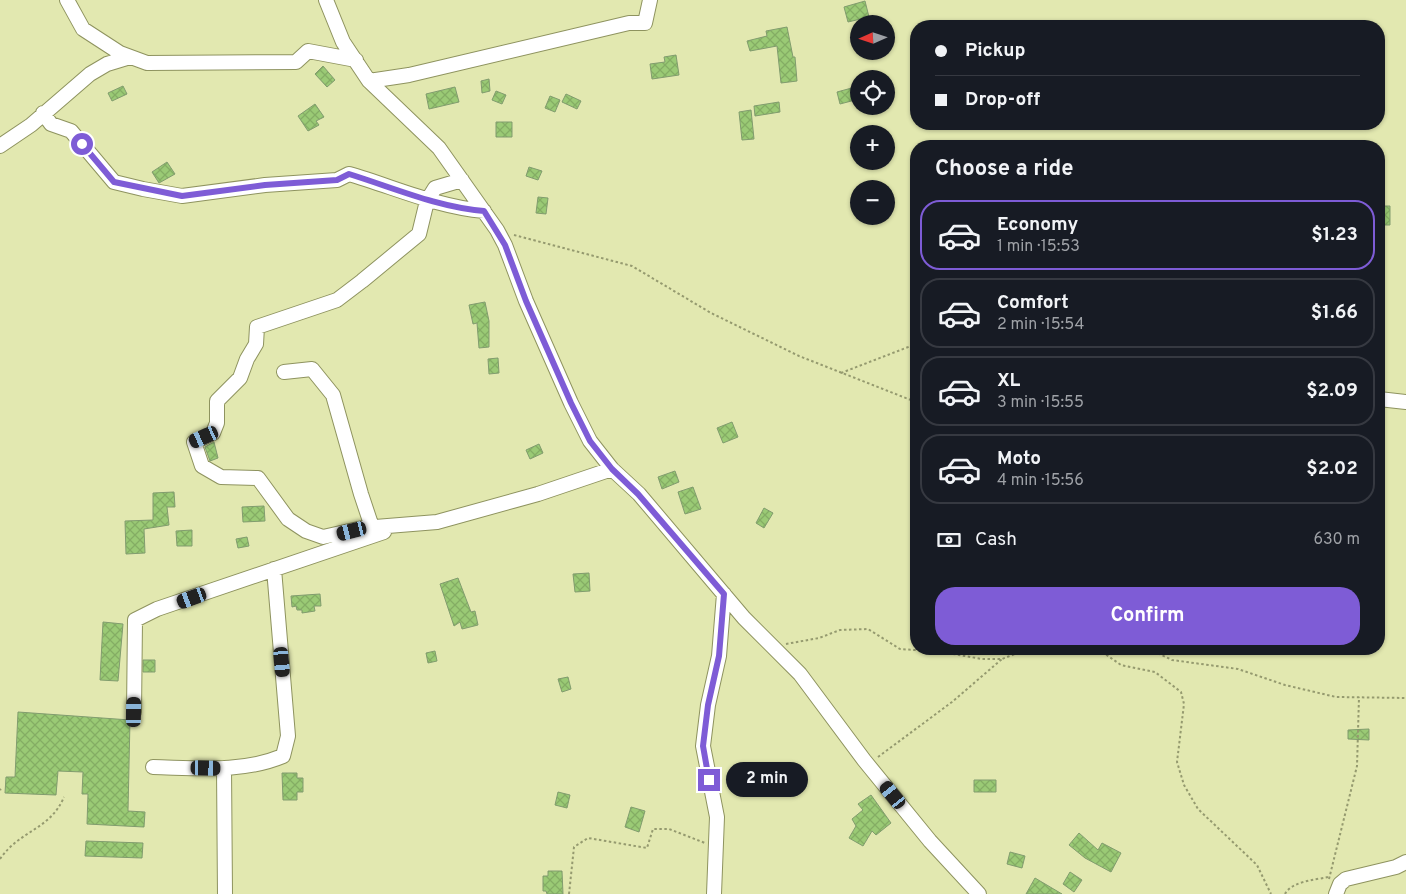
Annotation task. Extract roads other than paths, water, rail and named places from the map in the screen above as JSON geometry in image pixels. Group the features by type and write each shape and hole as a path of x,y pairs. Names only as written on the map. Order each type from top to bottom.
{"street":[{"path":"67,0 83,29 120,54 146,64 296,62 308,51 356,60"},
{"path":"326,0 343,42 369,81 439,148 497,230 505,245 526,301 590,441 612,469 638,494 724,594 800,674 868,764 930,841 979,894"},
{"path":"369,81 409,75 629,23 645,23 650,0"},
{"path":"0,146 43,114 90,74 107,64 130,57"},
{"path":"43,114 51,124 71,131 114,182 182,196 265,185 337,180 349,174 389,186 427,201 484,211"},
{"path":"462,180 434,188 427,201 419,234 337,300 257,327 256,344 247,359 240,378 217,401 217,423 213,433 194,442 202,466 221,477 258,478 262,480 280,511 296,526 323,537 372,527 436,522 538,494 612,469"},
{"path":"284,372 312,369 333,395 360,494 372,527"},
{"path":"1385,400 1406,402"},
{"path":"134,712 135,620 157,609 383,533 390,526"},
{"path":"153,767 224,768 265,763 283,756 288,736 274,569"},
{"path":"714,894 718,817 703,746 708,705 719,656 724,594"},
{"path":"224,768 225,894"},
{"path":"1336,893 1346,879 1396,868 1406,862"}]}
